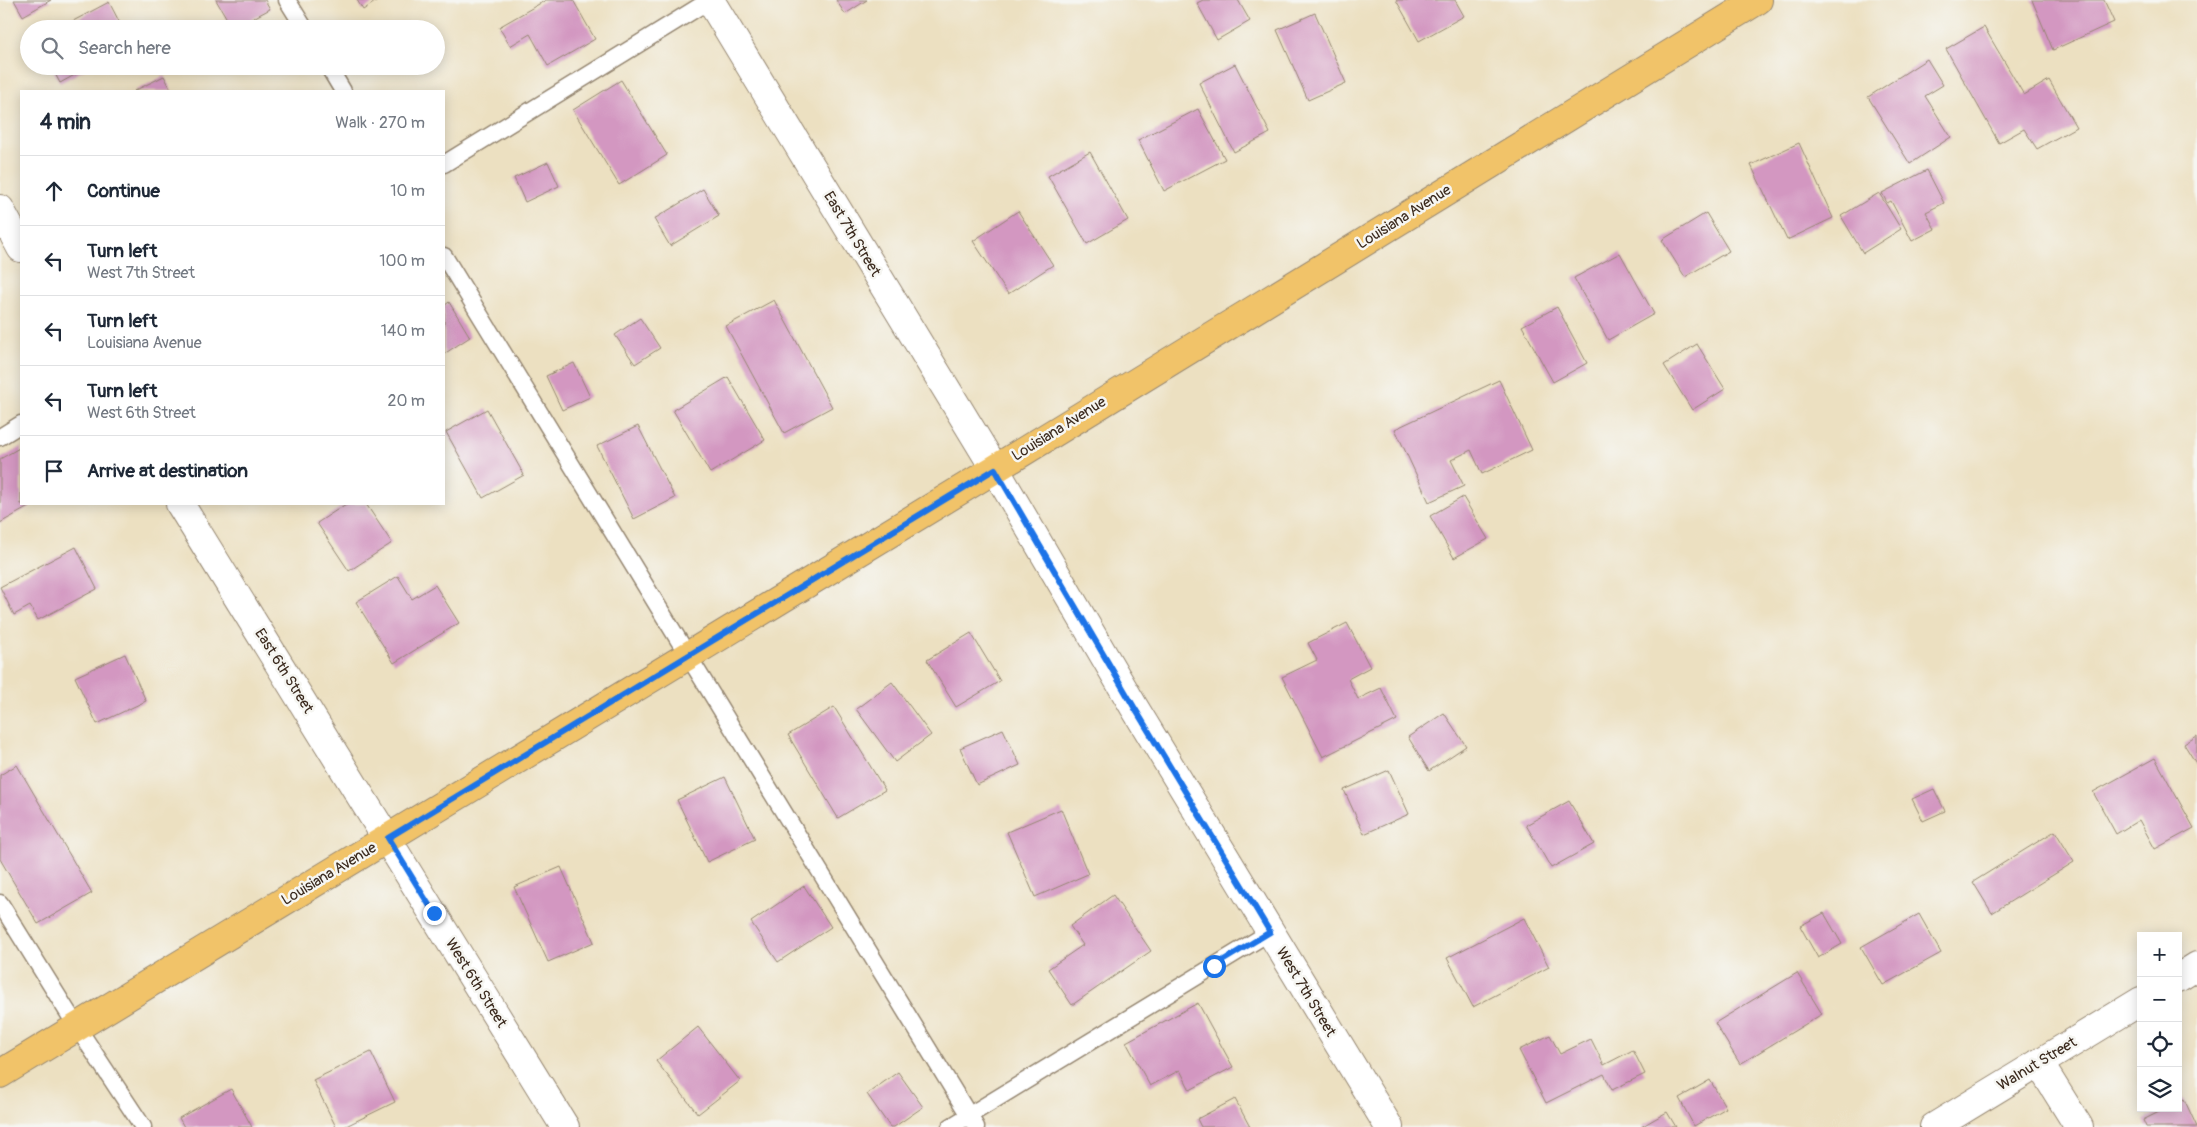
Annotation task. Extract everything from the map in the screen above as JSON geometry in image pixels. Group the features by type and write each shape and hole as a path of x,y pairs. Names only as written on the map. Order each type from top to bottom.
{"main road":[{"name":"Louisiana Avenue","path":"0,1074 995,469 1758,0"}],"street":[{"name":"East 7th Street","path":"710,0 995,469"},
{"path":"0,209 20,246"},
{"name":"West 7th Street","path":"995,469 1134,707 1389,1127"},
{"name":"East 6th Street","path":"181,505 388,838"},
{"name":"West 6th Street","path":"388,838 565,1127"},
{"path":"2180,977 2197,966"},
{"name":"Walnut Street","path":"1934,1127 2137,1003"},
{"path":"2039,1063 2079,1127"}],"lane":[{"path":"288,0 300,20"},
{"path":"445,163 710,0"},
{"path":"333,75 342,90"},
{"path":"445,258 972,1121"},
{"path":"0,437 20,425"},
{"path":"0,903 77,1027 143,1127"},
{"path":"950,1127 972,1121 1270,932"}],"building":[{"path":"14,0 51,0 23,16"},
{"path":"216,0 265,0 270,9 250,20 228,20"},
{"path":"357,0 378,0 363,10"},
{"path":"546,0 573,0 595,39 548,66 530,34 510,46 499,27"},
{"path":"836,0 867,0 845,14"},
{"path":"1203,0 1238,0 1250,21 1217,40 1197,3"},
{"path":"1396,0 1455,0 1464,16 1419,41"},
{"path":"2032,0 2104,0 2114,22 2053,50"},
{"path":"109,2 118,20 75,20"},
{"path":"1315,13 1346,83 1308,100 1277,30"},
{"path":"1984,27 2024,95 2049,80 2076,127 2037,149 2024,129 1999,143 1946,49"},
{"path":"1927,59 1943,85 1925,96 1951,137 1910,164 1868,97"},
{"path":"1235,64 1270,133 1234,152 1199,83"},
{"path":"56,75 75,75 60,83"},
{"path":"164,76 171,90 136,90"},
{"path":"621,80 667,155 619,185 573,110"},
{"path":"1198,109 1225,159 1164,191 1138,140"},
{"path":"1799,143 1833,218 1787,240 1751,165"},
{"path":"1090,152 1128,220 1087,244 1048,176"},
{"path":"548,162 559,186 525,202 514,178"},
{"path":"1927,170 1944,203 1926,212 1935,229 1912,241 1891,201 1887,203 1882,193"},
{"path":"703,189 719,216 670,246 654,219"},
{"path":"1879,193 1901,229 1863,253 1841,216"},
{"path":"1018,211 1053,265 1008,294 973,241"},
{"path":"1706,213 1729,251 1685,277 1662,240"},
{"path":"1620,253 1654,314 1608,340 1574,278"},
{"path":"774,300 832,407 784,433 726,326"},
{"path":"449,302 470,337 445,353 445,305"},
{"path":"1557,307 1587,363 1553,382 1522,326"},
{"path":"640,318 660,348 635,364 615,335"},
{"path":"1697,344 1725,389 1692,410 1664,365"},
{"path":"574,363 590,397 562,410 546,376"},
{"path":"728,377 765,440 710,473 673,410"},
{"path":"1499,380 1532,450 1482,474 1471,450 1451,460 1464,486 1429,502 1395,429"},
{"path":"487,409 524,475 483,498 446,432"},
{"path":"638,426 675,498 634,519 597,446"},
{"path":"20,448 20,505 32,505 0,523 0,459"},
{"path":"1463,497 1488,539 1454,558 1430,516"},
{"path":"344,505 367,505 392,543 349,571 317,523"},
{"path":"76,547 97,589 38,620 30,606 14,615 0,587"},
{"path":"398,576 412,599 435,585 459,623 394,663 356,602"},
{"path":"1347,623 1370,667 1348,679 1358,699 1381,688 1397,720 1323,757 1282,677 1317,660 1308,643"},
{"path":"971,633 1000,681 956,707 927,660"},
{"path":"125,654 146,701 97,724 75,677"},
{"path":"892,682 931,735 895,762 856,709"},
{"path":"834,707 885,790 838,818 788,735"},
{"path":"1444,713 1466,746 1429,771 1408,737"},
{"path":"1003,729 1020,765 977,785 960,748"},
{"path":"2197,736 2197,765 2184,744"},
{"path":"2155,758 2194,828 2155,849 2139,820 2116,834 2093,792"},
{"path":"17,765 92,893 38,924 0,859 0,775"},
{"path":"1389,770 1409,814 1364,834 1344,790"},
{"path":"725,777 755,839 707,862 677,800"},
{"path":"1934,789 1945,811 1923,821 1912,799"},
{"path":"1569,801 1594,844 1551,868 1526,825"},
{"path":"1061,809 1088,874 1035,897 1007,832"},
{"path":"2055,831 2074,862 1992,913 1973,882"},
{"path":"561,867 594,942 548,962 514,887"},
{"path":"804,886 831,927 778,962 751,922"},
{"path":"1113,895 1151,951 1072,1005 1048,969 1083,945 1070,926"},
{"path":"1824,913 1842,944 1818,958 1800,926"},
{"path":"1919,914 1941,953 1883,985 1861,947"},
{"path":"1524,918 1549,967 1473,1007 1447,958"},
{"path":"1797,973 1822,1014 1740,1064 1715,1023"},
{"path":"1198,1003 1233,1067 1190,1090 1180,1070 1150,1086 1126,1042"},
{"path":"698,1027 740,1081 698,1114 656,1061"},
{"path":"1550,1035 1560,1054 1591,1039 1604,1065 1633,1050 1645,1074 1612,1090 1604,1074 1546,1103 1519,1050"},
{"path":"371,1052 395,1102 344,1127 336,1127 313,1080"},
{"path":"898,1072 923,1107 894,1127 890,1127 867,1094"},
{"path":"1710,1080 1726,1108 1694,1126 1679,1098"},
{"path":"231,1089 252,1127 184,1127 179,1118"},
{"path":"1235,1099 1250,1127 1201,1127 1197,1119"},
{"path":"2184,1099 2197,1127 2146,1127 2143,1120 2159,1112 2182,1112 2182,1100"},
{"path":"1667,1112 1676,1127 1641,1127"}],"route":[{"path":"434,913 388,838 995,469 1134,707 1270,932 1214,966"}]}
